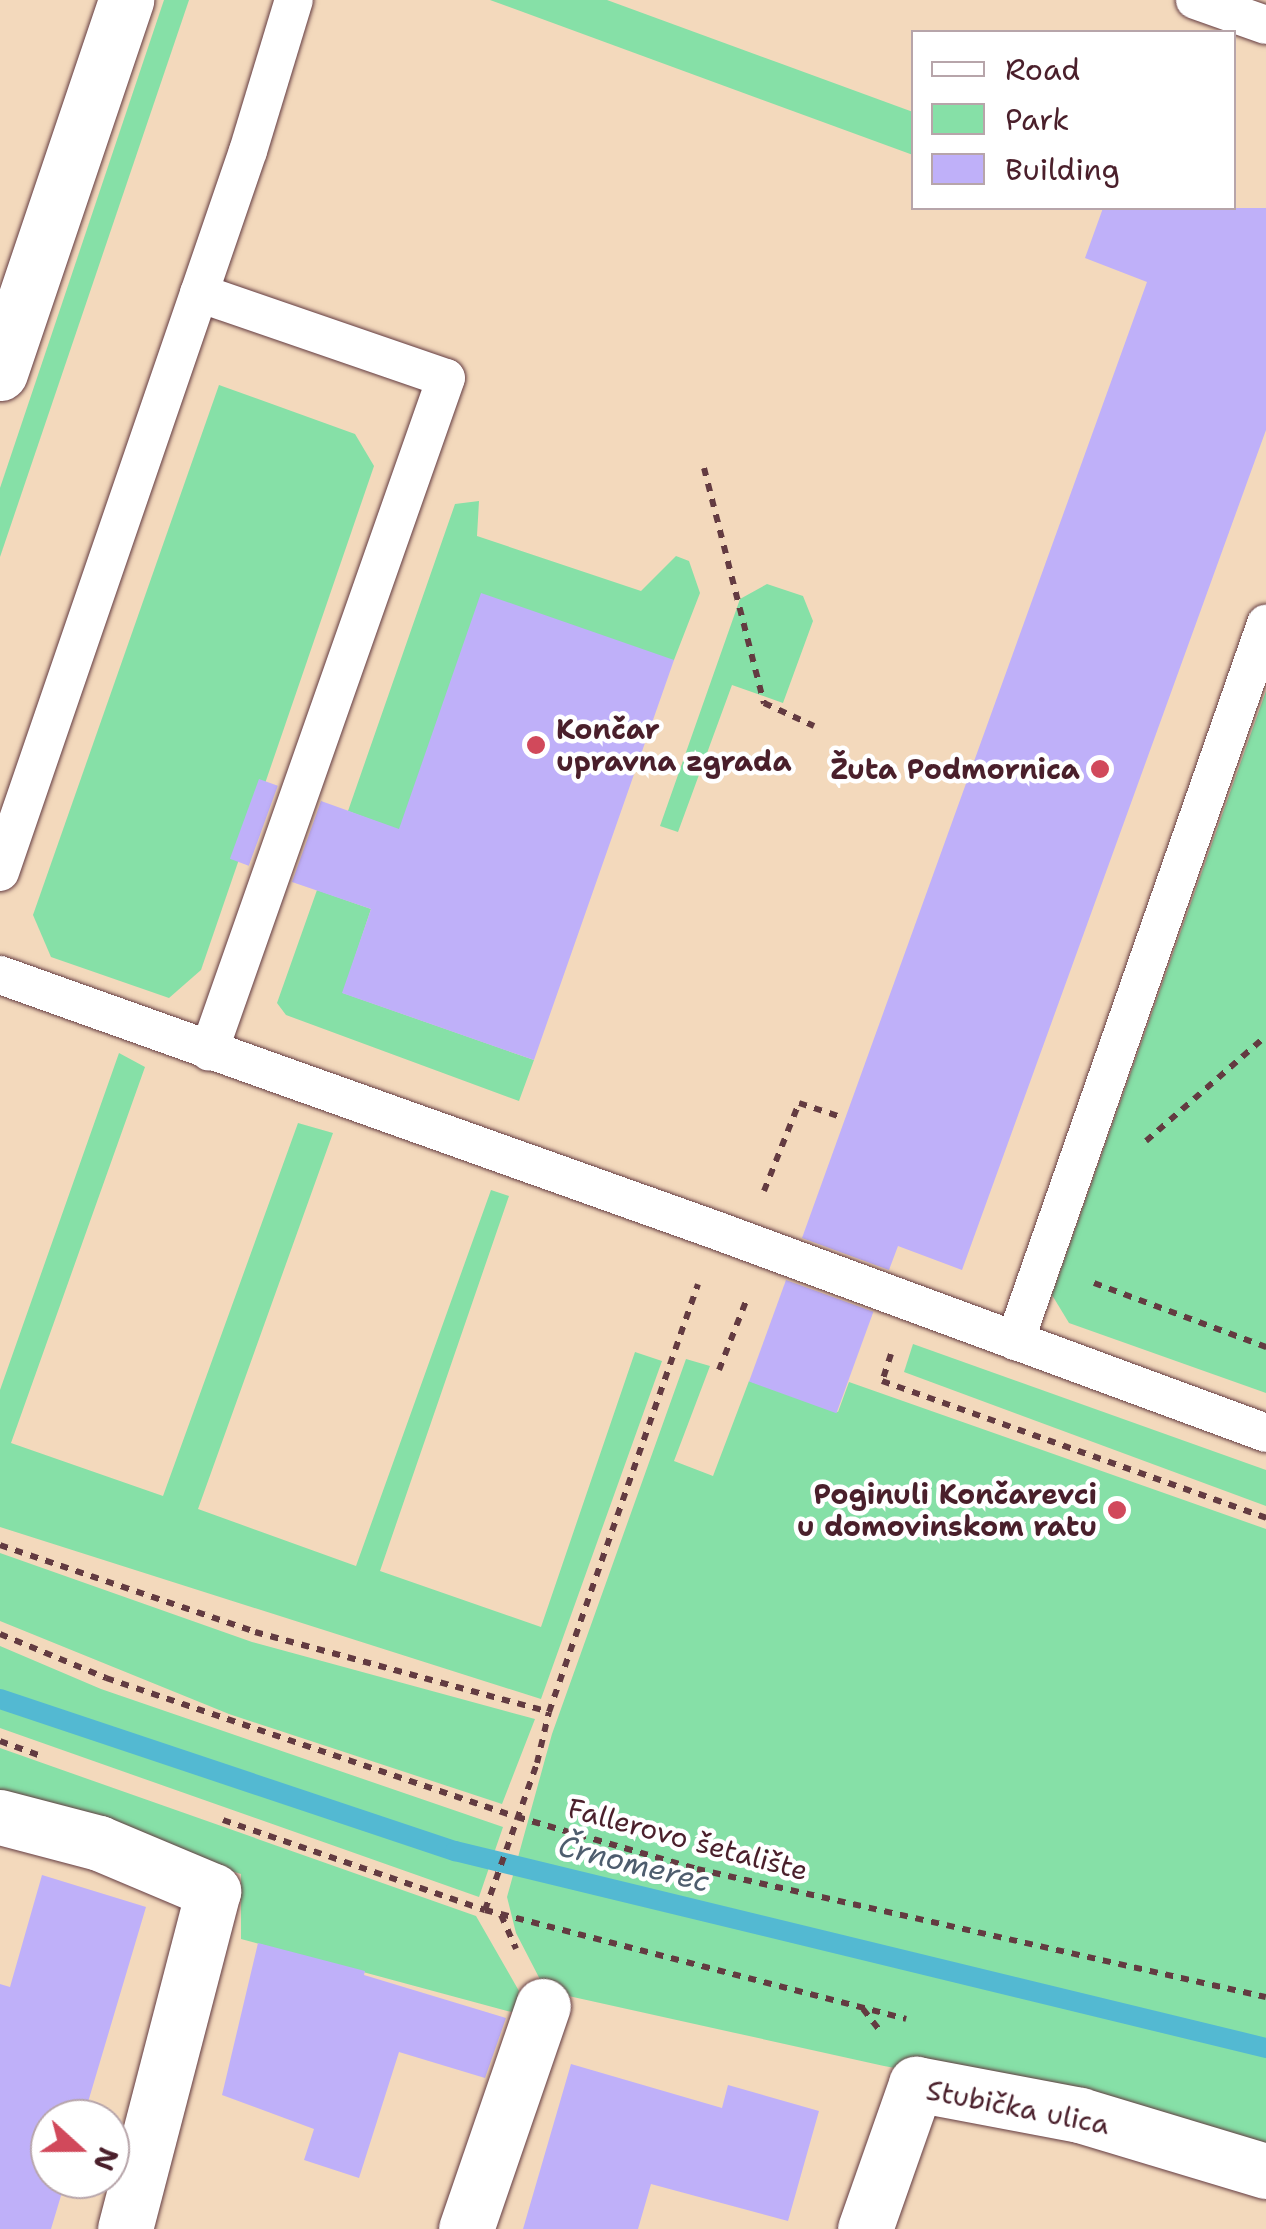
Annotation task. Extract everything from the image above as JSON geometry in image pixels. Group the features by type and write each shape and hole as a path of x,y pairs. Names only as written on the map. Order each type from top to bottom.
{"street":[{"path":"2,358 126,0"},
{"path":"0,1817 99,1843 212,1891 125,2229"},
{"path":"466,2229 542,2006"},
{"name":"Stubička ulica","path":"865,2229 916,2084 1080,2115 1266,2171"}],"lane":[{"path":"0,872 199,294 294,0"},
{"path":"1195,0 1266,24"},
{"path":"199,294 446,378 209,1051"},
{"path":"1015,1341 1266,624"},
{"path":"0,974 1266,1433"}],"path":[{"path":"704,468 764,704 814,726"},
{"path":"1132,1153 1266,1036"},
{"path":"760,1202 799,1102 844,1118"},
{"path":"1041,1264 1266,1347"},
{"path":"487,1905 549,1712 700,1278"},
{"path":"719,1370 748,1295"},
{"path":"910,1302 882,1381 1266,1518"},
{"path":"0,1545 255,1632 549,1712"},
{"name":"Fallerovo šetalište","path":"0,1634 106,1678 516,1820 697,1869 1266,1997"},
{"path":"0,1741 52,1760"},
{"path":"212,1816 487,1905 909,2020"}],"green space":[{"path":"164,0 189,0 0,557 0,488"},
{"path":"490,0 607,0 911,111 911,154"},
{"path":"219,385 355,434 374,466 201,970 169,998 51,957 33,915"},
{"path":"479,501 477,536 641,591 676,556 689,561 700,593 674,660 399,830 348,811 455,504"},
{"path":"767,584 803,596 813,621 783,703 732,685 678,832 660,826 740,599"},
{"path":"1266,691 1266,1393 1069,1323 1052,1295"},
{"path":"317,890 371,909 343,993 534,1060 519,1101 286,1015 277,1003"},
{"path":"119,1053 145,1067 11,1443 163,1496 298,1123 333,1133 198,1509 356,1566 491,1190 509,1196 380,1571 541,1627 635,1352 662,1361 541,1699 0,1527 0,1390"},
{"path":"913,1344 1266,1470 1266,1506 904,1372"},
{"path":"686,1359 710,1366 674,1461 713,1476 749,1381 838,1412 849,1382 1266,1529 1266,2149 1142,2114 884,2066 546,1991 516,1933 507,1897 552,1734"},
{"path":"0,1553 252,1642 535,1719 502,1804 229,1714 0,1621"},
{"path":"0,1646 101,1689 503,1827 479,1897 0,1728"},
{"path":"0,1748 476,1916 519,1991 515,2013 241,1939 241,1874 0,1800"}],"building":[{"path":"1266,208 1266,430 962,1270 898,1246 889,1270 802,1238 1147,282 1085,258 1102,210"},
{"name":"Končar upravna zgrada","path":"481,593 674,660 534,1060 342,993 371,909 292,882 321,801 399,829"},
{"path":"259,779 278,786 249,866 230,859"},
{"path":"786,1280 873,1312 836,1413 749,1381"},
{"path":"42,1875 146,1907 89,2099 30,2099 30,2199 60,2199 51,2229 0,2229 0,1984 10,1987"},
{"path":"258,1943 365,1971 364,1975 506,2018 485,2078 399,2052 359,2178 304,2160 314,2129 222,2095"},
{"path":"571,2064 722,2108 728,2085 819,2111 788,2221 651,2184 638,2229 523,2229"}],"waterway":[{"name":"Črnomerec","path":"0,1699 455,1851 1266,2048"}],"place":[{"name":"Končar upravna zgrada","path":"536,745"},
{"name":"Žuta Podmornica","path":"1100,769"},
{"name":"Poginuli Končarevci u domovinskom ratu","path":"1117,1510"}]}
